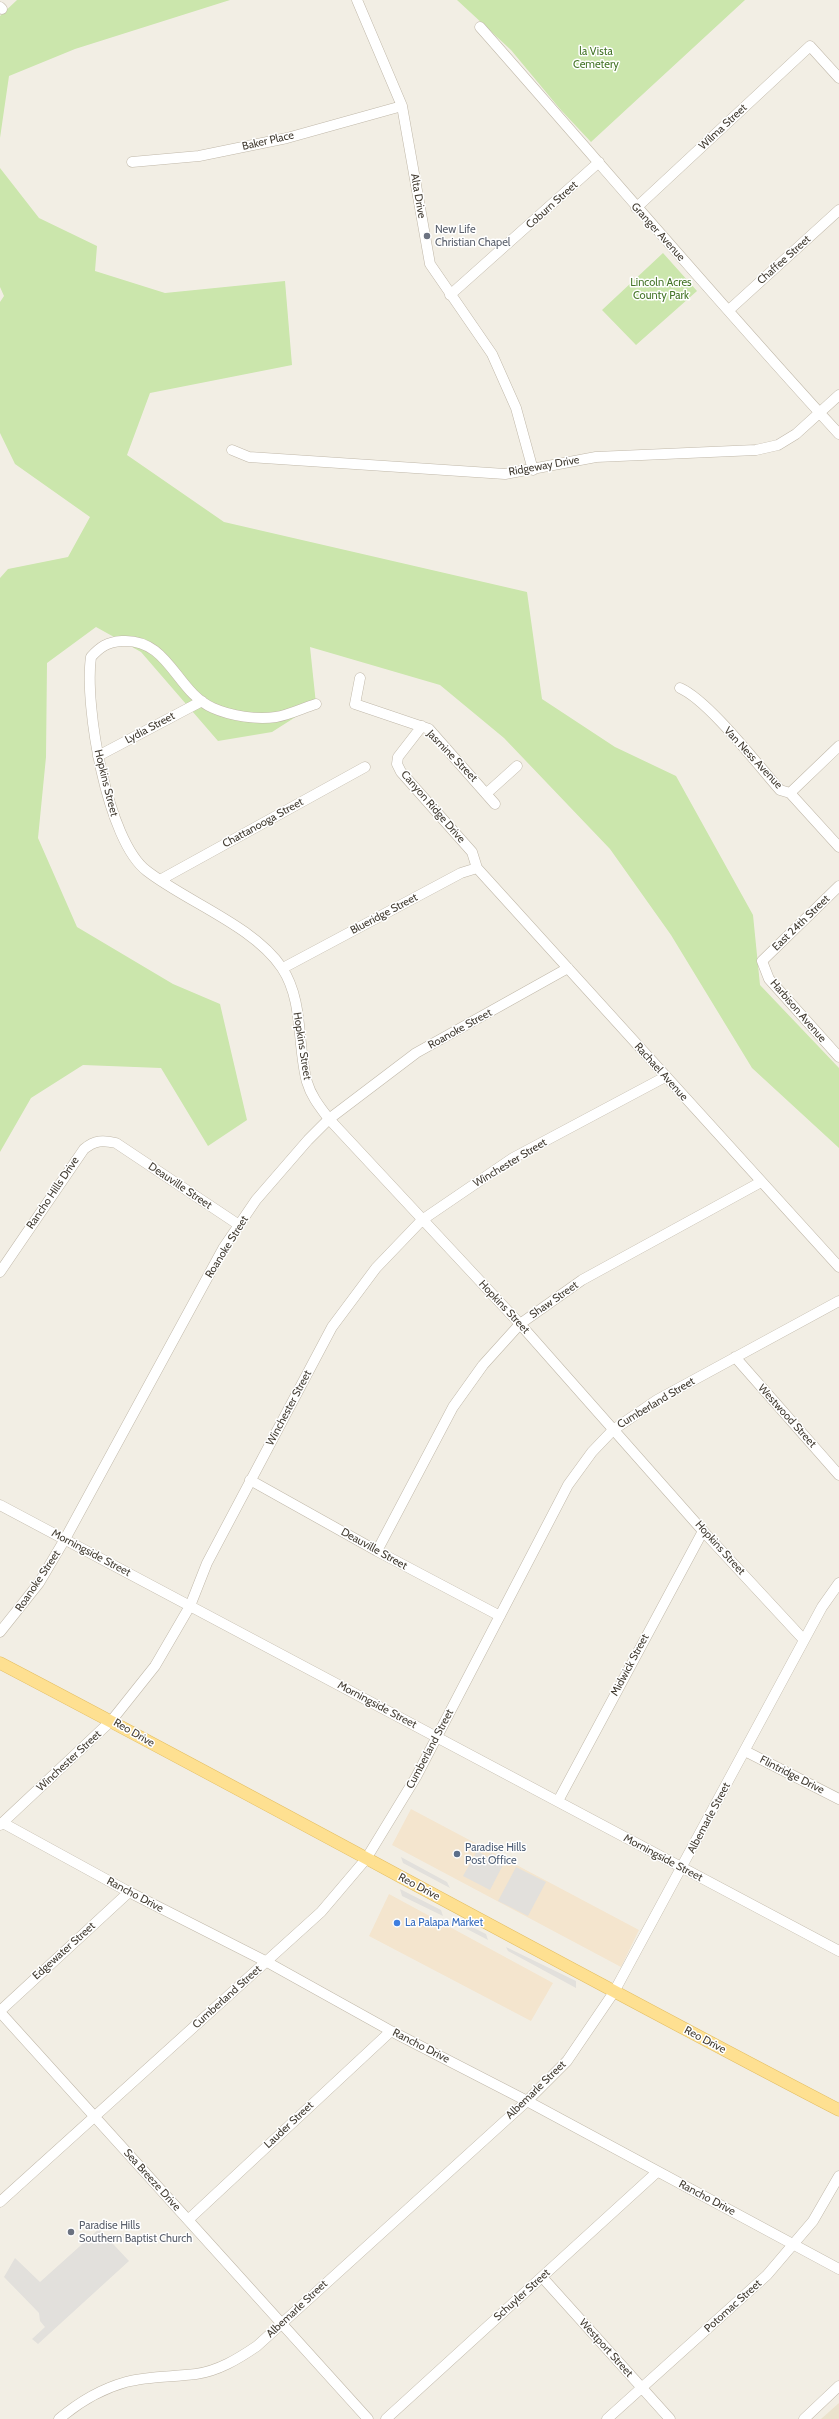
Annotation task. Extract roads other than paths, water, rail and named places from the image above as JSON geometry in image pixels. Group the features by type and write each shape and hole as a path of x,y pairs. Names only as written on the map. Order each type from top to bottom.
{"main road":[{"name":"Reo Drive","path":"0,1663 112,1720 366,1859 614,1992 839,2110"}],"street":[{"name":"Alta Drive","path":"357,0 402,106 430,264 450,295 480,333 492,354 516,408 533,470"},
{"name":"Granger Avenue","path":"480,27 599,162 636,208 839,434"},
{"name":"Wilma Street","path":"636,208 810,46 839,78"},
{"name":"Baker Place","path":"132,162 200,156 287,138 402,106"},
{"name":"Coburn Street","path":"450,295 599,162"},
{"name":"Chaffee Street","path":"729,310 839,210"},
{"name":"Ridgeway Drive","path":"232,450 249,457 505,474 533,470 596,457 756,450 778,445 796,434 839,395"},
{"name":"Hopkins Street","path":"316,704 276,717 227,713 212,708 188,690 161,654 149,646 127,641 102,645 91,657 89,666 89,685 98,756 120,834 140,864 160,880 241,930 269,952 283,968 293,995 307,1083 314,1099 329,1119 520,1324 613,1430 804,1640"},
{"name":"Jasmine Street","path":"360,678 355,704 422,726 429,730 487,793 495,804"},
{"name":"Van Ness Avenue","path":"680,688 688,691 709,710 780,790 790,793 839,847"},
{"name":"Lydia Street","path":"98,756 202,701"},
{"name":"Canyon Ridge Drive","path":"422,726 398,756 397,764 401,772 472,852 481,871"},
{"path":"790,793 839,746"},
{"path":"487,793 518,766"},
{"name":"Chattanooga Street","path":"160,880 365,767"},
{"name":"Rachael Avenue","path":"481,871 665,1077 839,1267"},
{"name":"Blueridge Street","path":"283,968 461,873 481,871"},
{"name":"East 24th Street","path":"762,961 839,886"},
{"name":"Harbison Avenue","path":"762,961 769,979 839,1057"},
{"name":"Roanoke Street","path":"0,1632 39,1583 65,1539 212,1267 256,1200 329,1119 416,1053 568,968"},
{"name":"Winchester Street","path":"2,1824 112,1720 155,1666 190,1606 207,1563 332,1327 376,1268 422,1220 513,1158 665,1077"},
{"name":"Rancho Hills Drive","path":"0,1272 84,1149 91,1143 103,1140 116,1143 121,1147"},
{"name":"Deauville Street","path":"121,1147 239,1225"},
{"name":"Shaw Street","path":"377,1551 453,1407 483,1365 520,1324 582,1280 761,1182"},
{"name":"Cumberland Street","path":"0,2202 321,1912 366,1859 416,1777 568,1485 592,1452 613,1430 657,1400 839,1301"},
{"name":"Westwood Street","path":"734,1357 839,1475"},
{"name":"Deauville Street","path":"250,1480 377,1551 500,1616"},
{"name":"Morningside Street","path":"0,1506 65,1539 839,1951"},
{"name":"Midwick Street","path":"558,1801 703,1530"},
{"name":"Albemarle Street","path":"59,2419 78,2403 120,2384 142,2379 196,2374 220,2367 250,2351 282,2324 526,2101 567,2061 614,1992 822,1607 839,1583"},
{"name":"Flintridge Drive","path":"745,1751 839,1799"},
{"name":"Rancho Drive","path":"2,1824 129,1892 267,1962 391,2030 839,2269"},
{"name":"Edgewater Street","path":"0,2012 129,1892"},
{"name":"Sea Breeze Drive","path":"0,2012 368,2419"},
{"name":"Lauder Street","path":"188,2220 391,2030"},
{"name":"Schuyler Street","path":"386,2419 657,2172"},
{"name":"Potomac Street","path":"607,2419 767,2275 813,2221 839,2176"},
{"name":"Westport Street","path":"542,2277 670,2419"},
{"path":"804,2419 839,2386"}],"place":[{"name":"New Life Christian Chapel","path":"427,236"},
{"name":"Paradise Hills Post Office","path":"457,1854"},
{"name":"La Palapa Market","path":"397,1923"},
{"name":"Paradise Hills Southern Baptist Church","path":"71,2232"}],"park label":[{"name":"la Vista Cemetery","path":"596,58"},
{"name":"Lincoln Acres County Park","path":"661,289"}]}
